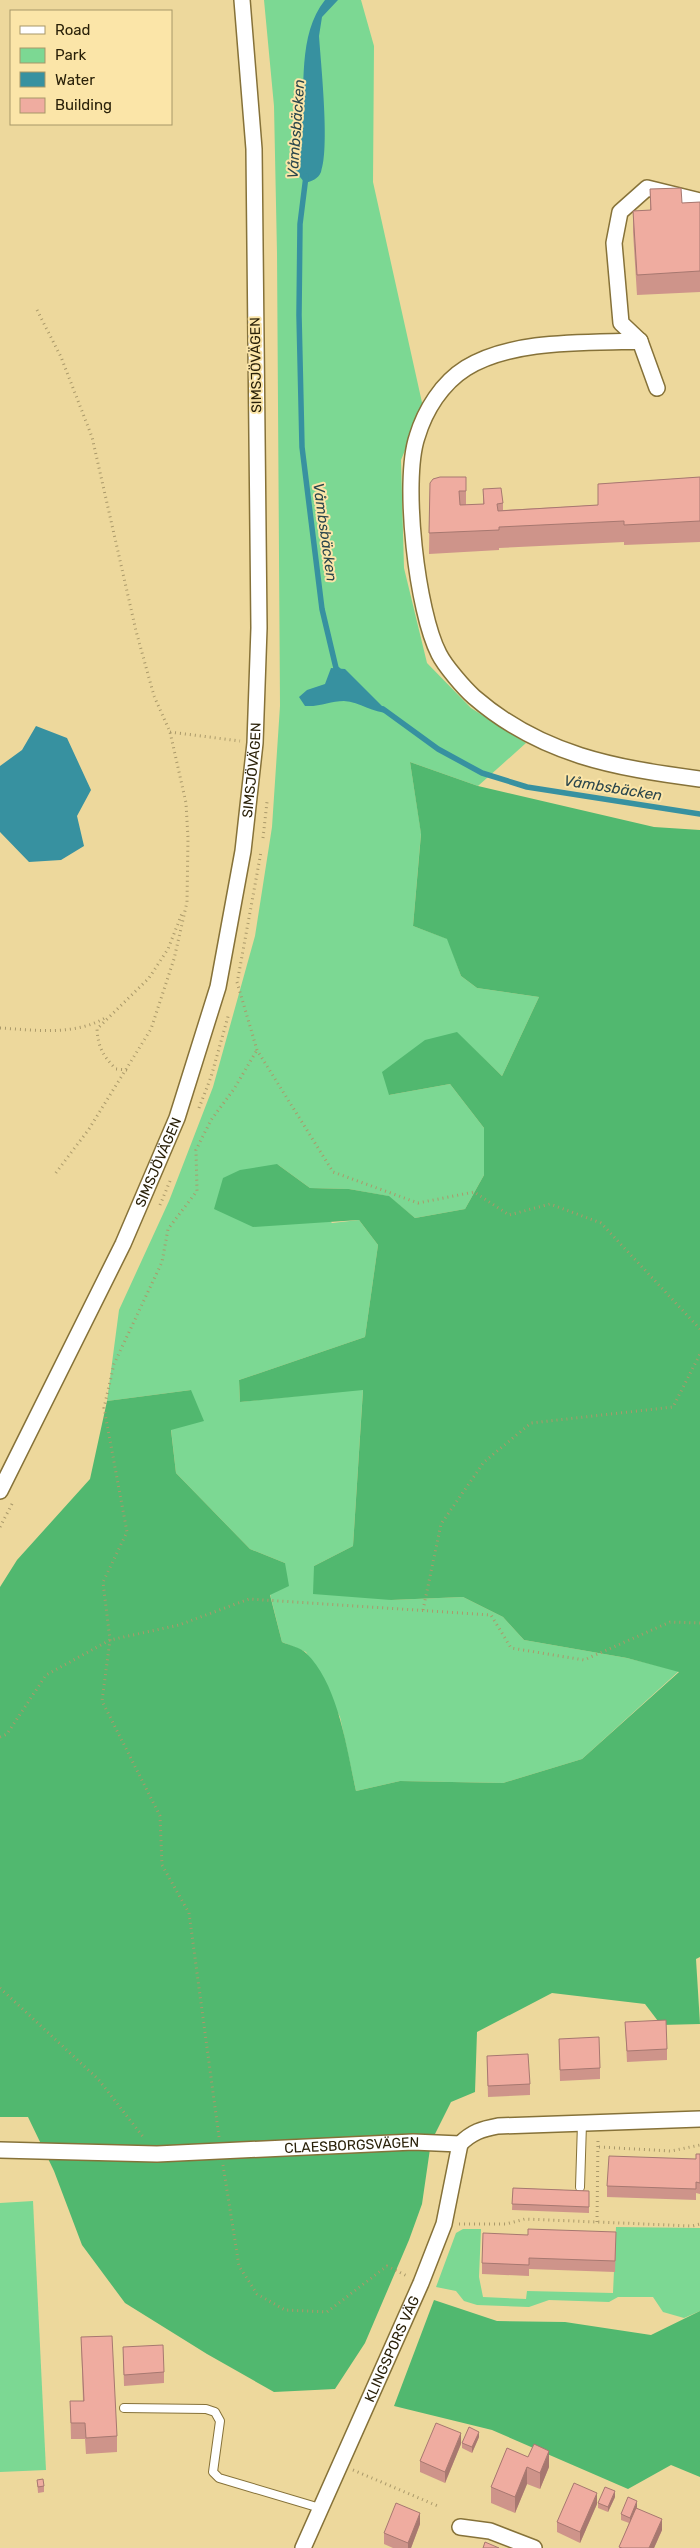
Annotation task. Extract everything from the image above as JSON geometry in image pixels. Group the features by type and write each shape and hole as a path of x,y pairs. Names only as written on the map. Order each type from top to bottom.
{"street":[{"name":"SIMSJÖVÄGEN","path":"0,1491 123,1244 177,1118 218,987 243,851 255,743 259,628 254,149 242,0"},
{"path":"657,388 640,341 621,323 614,243 620,212 647,188 700,201"},
{"path":"640,341 556,345 514,350 488,358 466,368 445,386 429,408 416,439 411,485 415,563 428,627 440,655 473,696 517,729 576,756 638,771 700,779"},
{"path":"460,2144 470,2134 482,2129 582,2130 700,2119"},
{"name":"CLAESBORGSVÄGEN","path":"0,2150 157,2154 413,2142 460,2144"},
{"name":"KLINGSPORS VÄG","path":"303,2548 421,2283 444,2224 460,2144"},
{"path":"460,2527 490,2531 534,2548"}],"lane":[{"path":"580,2187 582,2130"},
{"path":"124,2408 206,2409 215,2412 220,2421 213,2472 219,2478 320,2508"}],"path":[{"path":"36,310 61,357 92,437 136,631 154,696 170,732 186,803 187,902 174,959 152,1029 128,1070 89,1129 55,1174"},
{"path":"170,732 255,743"},
{"path":"235,991 258,878 267,799"},
{"path":"128,1070 116,1069 104,1058 98,1044 97,1029 149,978 168,949 187,902"},
{"path":"238,982 256,1050 333,1172 418,1203 474,1192 509,1215 550,1204 601,1223 700,1329"},
{"path":"197,1114 212,1077 230,1010"},
{"path":"0,1028 70,1031 92,1026 108,1017"},
{"path":"256,1050 234,1089 211,1120 196,1150 197,1191 168,1229 162,1262 114,1364 104,1408 127,1532 103,1582 110,1640 102,1701 160,1816 162,1865 189,1913 221,2152 239,2266 257,2294 285,2310 327,2312 387,2266 421,2283"},
{"path":"155,1214 171,1178"},
{"path":"422,1610 441,1524 484,1462 531,1423 673,1407 700,1354"},
{"path":"0,1527 13,1501"},
{"path":"0,1737 7,1734 46,1675 110,1640 179,1624 249,1599 491,1615 511,1648 584,1660 670,1622 700,1624"},
{"path":"0,1988 98,2079 157,2154"},
{"path":"582,2130 597,2135 606,2135"},
{"path":"597,2135 599,2148 597,2222"},
{"path":"599,2148 671,2151 700,2144"},
{"path":"444,2224 506,2224 524,2219 692,2226 700,2224"},
{"path":"347,2478 355,2461"},
{"path":"351,2469 440,2507"}],"green space":[{"path":"264,0 361,0 374,46 373,182 423,407 401,460 404,568 427,663 471,708 526,743 478,786 410,762 421,833 413,926 448,939 461,976 477,988 539,997 502,1076 457,1033 389,1095 450,1084 484,1128 484,1175 465,1209 415,1218 388,1196 349,1189 310,1188 277,1164 332,1223 359,1220 378,1245 365,1337 239,1380 240,1402 363,1389 353,1546 314,1566 391,1600 463,1597 503,1617 524,1640 627,1658 679,1671 582,1759 503,1783 400,1781 356,1791 340,1717 306,1652 282,1642 270,1594 285,1563 250,1549 176,1473 171,1429 191,1390 107,1401 119,1310 169,1201 213,1087 255,936 272,827 280,706 277,253 274,106"},
{"path":"410,762 478,786 654,827 700,830 700,1957 696,1959 700,2024 661,2025 645,2004 552,1993 477,2032 475,2092 451,2102 431,2142 422,2204 409,2240 365,2343 335,2389 274,2392 207,2354 125,2303 82,2245 54,2171 28,2117 0,2117 0,1587 17,1560 90,1479 107,1401 191,1390 204,1421 171,1430 176,1473 250,1549 285,1563 289,1586 270,1595 282,1642 304,1651 317,1666 326,1681 340,1718 356,1791 400,1781 503,1783 582,1759 679,1672 627,1658 524,1640 503,1617 463,1597 391,1600 313,1594 314,1566 353,1546 363,1390 240,1402 239,1380 365,1337 378,1245 359,1220 253,1227 214,1209 223,1178 240,1170 277,1164 310,1188 349,1189 389,1196 415,1218 465,1209 484,1175 484,1128 450,1084 389,1095 382,1072 425,1040 457,1032 502,1076 539,997 477,988 461,976 447,939 413,926 421,834"},
{"path":"33,2201 46,2470 0,2472 0,2203"},
{"path":"616,2227 700,2228 700,2311 684,2318 663,2312 653,2297 618,2297 609,2302 549,2300 529,2307 477,2305 464,2301 456,2291 436,2287 456,2233 463,2229 481,2229 479,2277 483,2297 526,2299 527,2291 613,2293"},
{"path":"434,2300 497,2321 565,2322 651,2335 700,2311 700,2477 671,2465 628,2489 492,2430 394,2406"}],"water":[{"path":"325,0 338,0 322,17 319,36 325,126 324,160 318,176 305,183 300,177 293,176 293,163 301,131 304,62 310,29 316,14"},
{"path":"331,668 345,669 389,713 383,713 356,703 344,701 305,706 299,697 307,690 325,684"},
{"path":"36,726 67,738 91,790 77,816 84,846 61,860 29,862 0,832 0,766 22,750"}],"building":[{"path":"681,188 682,203 700,202 700,271 637,275 633,211 651,210 650,189"},
{"path":"440,477 466,477 466,491 459,491 460,505 484,504 483,489 501,488 503,503 497,504 498,511 598,505 598,484 700,477 700,521 624,525 624,521 499,527 499,530 429,533 430,483 433,479"},
{"path":"666,2020 667,2049 627,2051 625,2022"},
{"path":"599,2037 600,2068 560,2070 559,2039"},
{"path":"528,2054 530,2084 488,2086 487,2056"},
{"path":"696,2154 700,2154 700,2183 696,2182 696,2189 607,2186 609,2156 696,2159"},
{"path":"513,2188 589,2191 589,2207 512,2204"},
{"path":"528,2229 616,2232 615,2261 529,2258 529,2265 482,2263 483,2233 528,2235"},
{"path":"112,2336 117,2436 86,2438 85,2423 71,2423 70,2401 84,2401 81,2337"},
{"path":"163,2345 164,2372 124,2375 123,2347"},
{"path":"436,2423 461,2433 445,2472 420,2461"},
{"path":"469,2427 479,2432 472,2447 462,2443"},
{"path":"534,2444 549,2451 540,2473 527,2467 515,2497 491,2487 507,2448 528,2457"},
{"path":"43,2479 44,2486 38,2487 37,2480"},
{"path":"574,2483 597,2493 580,2532 557,2522"},
{"path":"605,2487 615,2491 608,2507 598,2503"},
{"path":"628,2497 637,2501 630,2518 621,2514"},
{"path":"396,2503 420,2513 408,2543 384,2533"},
{"path":"636,2508 662,2519 649,2548 619,2547"},
{"path":"485,2542 499,2548 483,2548"}],"waterway":[{"name":"Våmbsbäcken","path":"306,176 300,224 299,315 302,447 322,609 336,668 340,672"},
{"name":"Våmbsbäcken","path":"383,709 438,749 482,773 527,787 700,814"}]}
